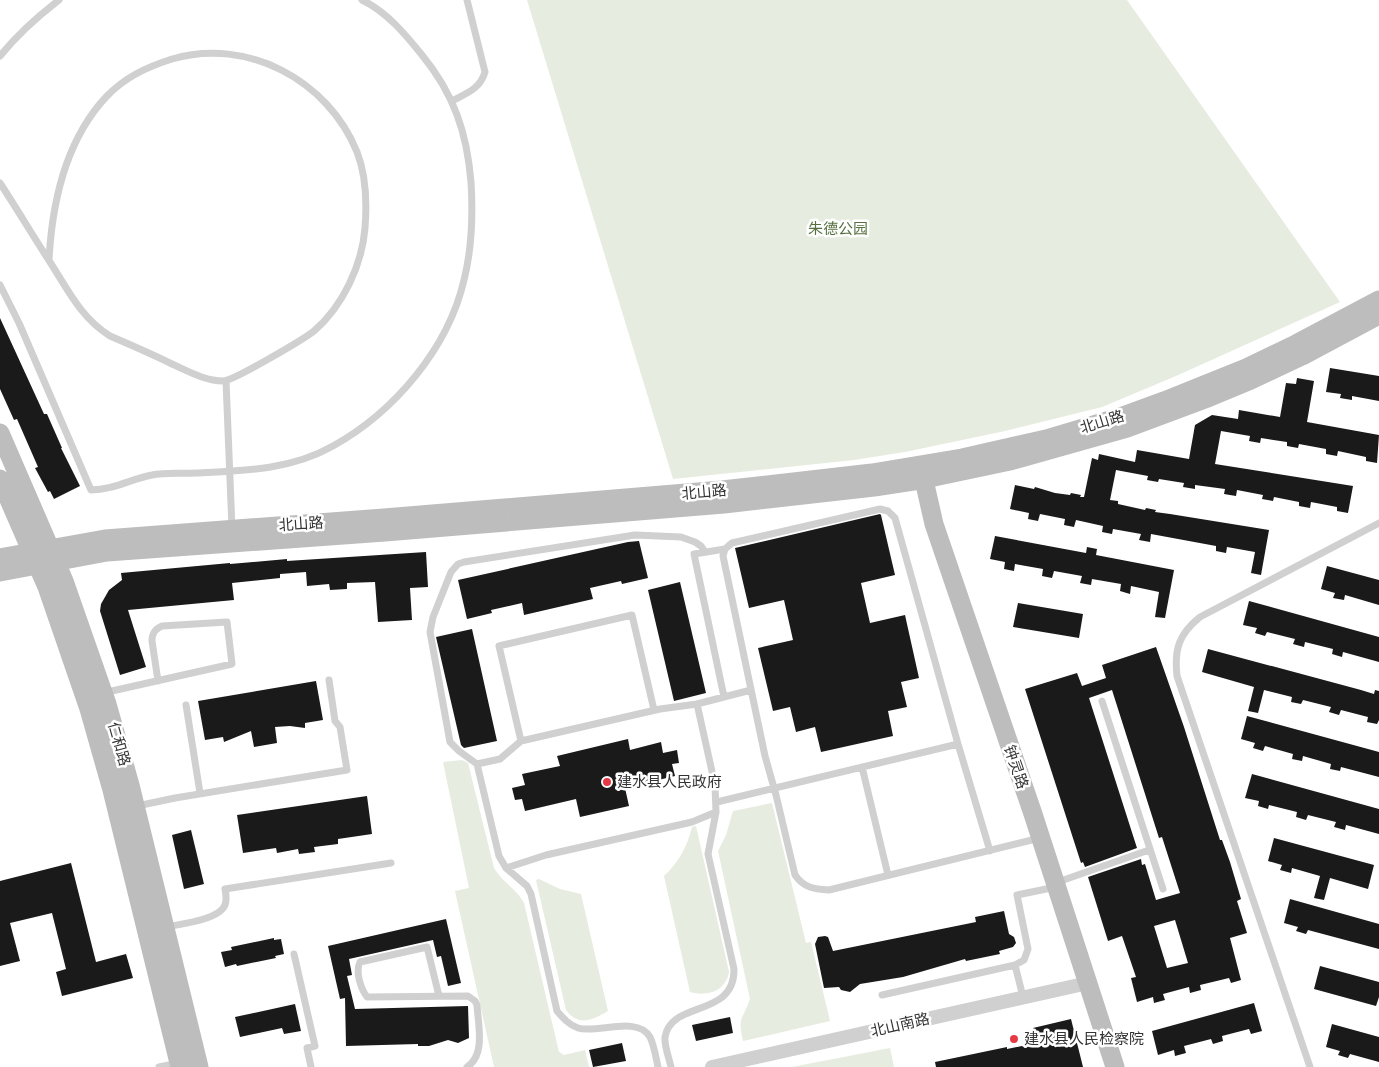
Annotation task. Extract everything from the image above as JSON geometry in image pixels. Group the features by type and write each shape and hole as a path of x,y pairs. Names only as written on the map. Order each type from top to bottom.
{"street":[{"name":"北山路","path":"53,555 404,530 724,504 874,487 962,458 1046,438 1123,416 1164,401 1288,348 1379,300"},
{"name":"北山路","path":"0,572 34,559 105,539 722,490 872,473 974,469 1049,451 1127,428 1169,413 1268,372 1319,348 1379,315"},
{"name":"仁和路","path":"0,434 53,555 80,624 103,693 136,806 199,1067"},
{"name":"钟灵路","path":"922,472 934,524 1116,1067"},
{"name":"仁和路","path":"0,479 69,648 101,750 180,1065"},
{"name":"北山路","path":"0,558 34,559"},
{"name":"北山南路","path":"712,1067 1088,983"}],"lane":[{"path":"0,56 11,42 59,0"},
{"path":"0,285 91,490 103,490 153,475 230,472 278,467 307,459 357,431 402,393 413,380 432,352 448,323 465,279 471,231 472,197 469,161 462,128 452,100 430,65 390,18 362,0"},
{"path":"452,100 477,88 485,72 467,0"},
{"path":"0,183 84,316 96,328 207,379 226,381 292,346 316,328 327,317 347,289 362,248 366,220 366,191 357,152 338,117 318,94 305,83 265,62 222,54 193,55 152,66 127,79 112,90 98,106 75,144 60,186 52,220 49,260"},
{"path":"226,381 232,529"},
{"path":"724,697 694,554 725,549 732,543 880,509 888,511 895,518 958,744 990,850"},
{"path":"1310,1067 1177,676 1176,654 1185,631 1200,616 1379,523"},
{"path":"658,1067 650,1037 640,1029 630,1026 580,1029 566,1021 557,1011 531,894 524,882 506,868 499,856 477,764 450,742 430,640 433,617 451,572 458,564 464,562 635,535 681,537 696,542 704,552"},
{"path":"725,549 723,556 764,756 774,788 795,875 803,885 813,889 829,890 1040,838"},
{"path":"521,741 499,646 632,615 654,710"},
{"path":"103,693 232,664 227,622 162,626 158,628 152,636 158,680"},
{"path":"136,806 347,770 340,727 335,720 329,680"},
{"path":"477,764 500,758 521,741 654,710 697,704 751,690"},
{"path":"1102,701 1163,889"},
{"path":"671,1067 665,1038 669,1027 678,1018 716,1003 732,986 734,978 734,970 708,854 717,802 697,704"},
{"path":"186,705 200,794"},
{"path":"717,802 958,744"},
{"path":"862,767 888,875"},
{"path":"506,868 546,855 692,822 716,812"},
{"path":"882,995 1015,965 1024,960 1028,949 1017,895 1056,885 1149,850"},
{"path":"165,927 213,917 221,912 226,902 225,889 391,863"},
{"path":"439,996 428,947 360,962 358,967 362,991 367,997 468,996 475,1001 477,1005 480,1046 475,1060 467,1067"},
{"path":"294,954 315,1046 307,1048 311,1067"},
{"path":"1015,965 1023,997"},
{"path":"159,1067 180,1065"}],"green space":[{"name":"朱德公园","path":"527,0 1127,0 1340,302 1176,376 1102,407 1005,431 905,452 854,460 673,479"},
{"path":"462,760 468,763 494,868 524,903 559,1052 564,1055 585,1050 589,1067 494,1067 455,891 469,888 443,762"},
{"path":"772,803 806,943 811,942 830,1021 743,1041 741,1022 750,999 718,851 726,835 733,811"},
{"path":"696,826 729,972 727,979 720,988 703,994 690,992 664,876 678,860 688,841 692,827"},
{"path":"539,879 560,889 581,894 608,1011 597,1017 586,1020 576,1019 566,1010 536,880"},
{"path":"890,1048 894,1067 792,1067"}],"building":[{"path":"0,318 44,414 47,414 80,486 54,499 35,468 38,467 17,419 14,420 0,389"},
{"path":"1330,368 1379,376 1379,401 1352,396 1352,400 1340,398 1341,394 1326,392"},
{"path":"1297,378 1314,381 1307,422 1379,435 1377,463 1366,461 1366,457 1338,451 1337,456 1326,454 1326,449 1299,444 1298,448 1287,446 1287,442 1261,438 1260,443 1249,441 1250,436 1221,431 1215,464 1353,486 1348,513 1337,511 1337,507 1311,502 1310,508 1299,506 1299,502 1274,497 1273,501 1262,499 1263,495 1237,490 1236,496 1224,494 1225,489 1195,485 1195,489 1183,487 1184,483 1159,479 1158,482 1147,480 1148,476 1116,470 1110,500 1118,501 1118,504 1145,510 1146,508 1156,510 1155,512 1269,530 1261,575 1251,573 1255,552 1227,547 1226,553 1216,551 1216,546 1151,534 1150,542 1139,540 1141,534 1113,529 1112,534 1102,532 1103,526 1076,520 1074,527 1064,525 1065,519 1040,514 1038,521 1028,519 1029,513 1010,509 1015,485 1034,489 1035,487 1055,493 1070,495 1071,493 1084,497 1092,458 1098,460 1099,454 1135,462 1137,450 1189,459 1195,425 1212,415 1238,419 1239,410 1280,417 1286,383 1296,384"},
{"path":"880,514 895,575 861,583 870,623 905,615 919,678 901,682 907,707 888,711 893,736 821,752 815,727 796,732 790,707 773,711 758,648 793,640 784,600 749,608 735,548"},
{"path":"995,536 1086,553 1087,547 1097,549 1096,555 1174,570 1165,618 1155,617 1159,592 1131,586 1130,594 1120,591 1121,584 1092,579 1091,585 1080,583 1082,576 1054,571 1052,578 1042,576 1043,569 1015,564 1014,571 1004,569 1005,562 990,559"},
{"path":"639,541 648,578 622,584 621,581 590,588 593,599 524,615 522,603 491,610 492,613 467,619 458,580"},
{"path":"426,552 428,587 410,588 412,620 378,622 375,582 347,583 347,589 330,590 329,584 307,586 306,572 280,574 280,578 232,583 234,600 128,610 146,667 120,675 100,611 101,604 109,590 122,580 121,573 287,559 287,561"},
{"path":"1327,566 1379,580 1379,605 1345,595 1344,600 1333,598 1335,593 1321,589"},
{"path":"680,582 706,693 674,701 648,590"},
{"path":"1249,601 1379,637 1379,662 1343,652 1342,657 1332,654 1333,649 1305,642 1304,647 1293,644 1295,639 1267,632 1265,636 1255,633 1257,628 1243,625"},
{"path":"1018,603 1083,614 1079,638 1013,627"},
{"path":"472,629 497,741 464,748 461,745 436,637"},
{"path":"1156,647 1241,899 1237,901 1247,933 1230,938 1241,980 1231,983 1229,978 1200,985 1201,990 1190,993 1189,987 1163,994 1165,1000 1154,1003 1153,997 1137,1002 1131,978 1136,977 1122,936 1108,941 1088,877 1141,859 1142,865 1145,864 1156,900 1180,893 1162,837 1159,838 1112,690 1089,698 1137,848 1085,867 1083,862 1081,863 1025,689 1077,673 1082,686 1106,678 1102,665","holes":["1175,920 1188,963 1167,968 1154,926"]},
{"path":"1208,649 1374,694 1375,690 1379,691 1379,720 1377,724 1367,722 1368,717 1341,710 1339,715 1329,712 1331,707 1303,700 1301,704 1291,702 1292,697 1264,690 1258,713 1248,711 1254,687 1202,672"},
{"path":"316,681 323,720 305,723 305,728 275,727 277,743 254,747 251,731 224,742 223,737 205,740 198,701"},
{"path":"1247,716 1379,752 1379,777 1341,767 1340,771 1330,769 1331,764 1303,756 1302,761 1292,759 1293,754 1265,746 1263,751 1253,748 1255,743 1241,739"},
{"path":"628,739 630,750 661,742 663,753 677,750 679,763 672,764 675,776 625,788 629,806 580,817 576,799 525,811 522,799 515,800 512,788 525,785 522,774 560,766 557,756"},
{"path":"1252,774 1379,809 1379,834 1346,825 1345,830 1334,827 1336,822 1308,815 1306,820 1296,817 1297,812 1269,805 1268,809 1258,806 1259,801 1245,798"},
{"path":"367,796 372,834 338,839 338,844 314,847 315,852 299,854 298,849 277,853 276,848 243,853 237,815"},
{"path":"191,830 204,884 184,889 172,835"},
{"path":"1274,838 1374,865 1368,889 1330,878 1324,900 1314,898 1320,876 1292,868 1291,873 1280,870 1282,865 1268,861"},
{"path":"71,863 96,962 126,954 133,978 62,996 56,972 66,969 52,913 10,923 20,961 0,966 0,881"},
{"path":"1290,899 1379,924 1379,949 1308,930 1306,934 1296,931 1298,927 1284,923"},
{"path":"1004,911 1009,934 1014,937 1016,943 1013,947 999,951 1000,954 966,961 965,959 903,977 860,984 850,992 841,990 839,987 824,988 815,944 818,937 828,937 833,951 976,922 975,917"},
{"path":"446,919 461,983 448,986 441,956 437,957 433,940 349,959 352,975 347,976 355,1009 468,1006 469,1038 458,1043 448,1040 429,1046 418,1046 418,1044 346,1046 345,998 340,999 328,946"},
{"path":"274,938 274,940 281,939 284,954 275,956 276,958 225,967 221,952 232,950 231,947"},
{"path":"1320,966 1379,982 1379,997 1376,1006 1314,989"},
{"path":"1254,1003 1262,1031 1251,1034 1249,1029 1222,1036 1223,1041 1213,1044 1211,1039 1184,1046 1186,1053 1175,1056 1174,1050 1158,1055 1152,1031"},
{"path":"295,1004 301,1031 284,1034 282,1028 240,1037 235,1017"},
{"path":"730,1017 733,1033 696,1041 692,1025"},
{"path":"1071,1019 1083,1067 936,1067 935,1062 1036,1043 1033,1028"},
{"path":"1332,1024 1379,1037 1379,1062 1350,1054 1348,1058 1338,1055 1340,1051 1326,1047"},
{"path":"622,1043 626,1061 593,1067 589,1050"}],"place":[{"name":"建水县人民政府","path":"607,782"},
{"name":"建水县人民检察院","path":"1014,1039"}]}
